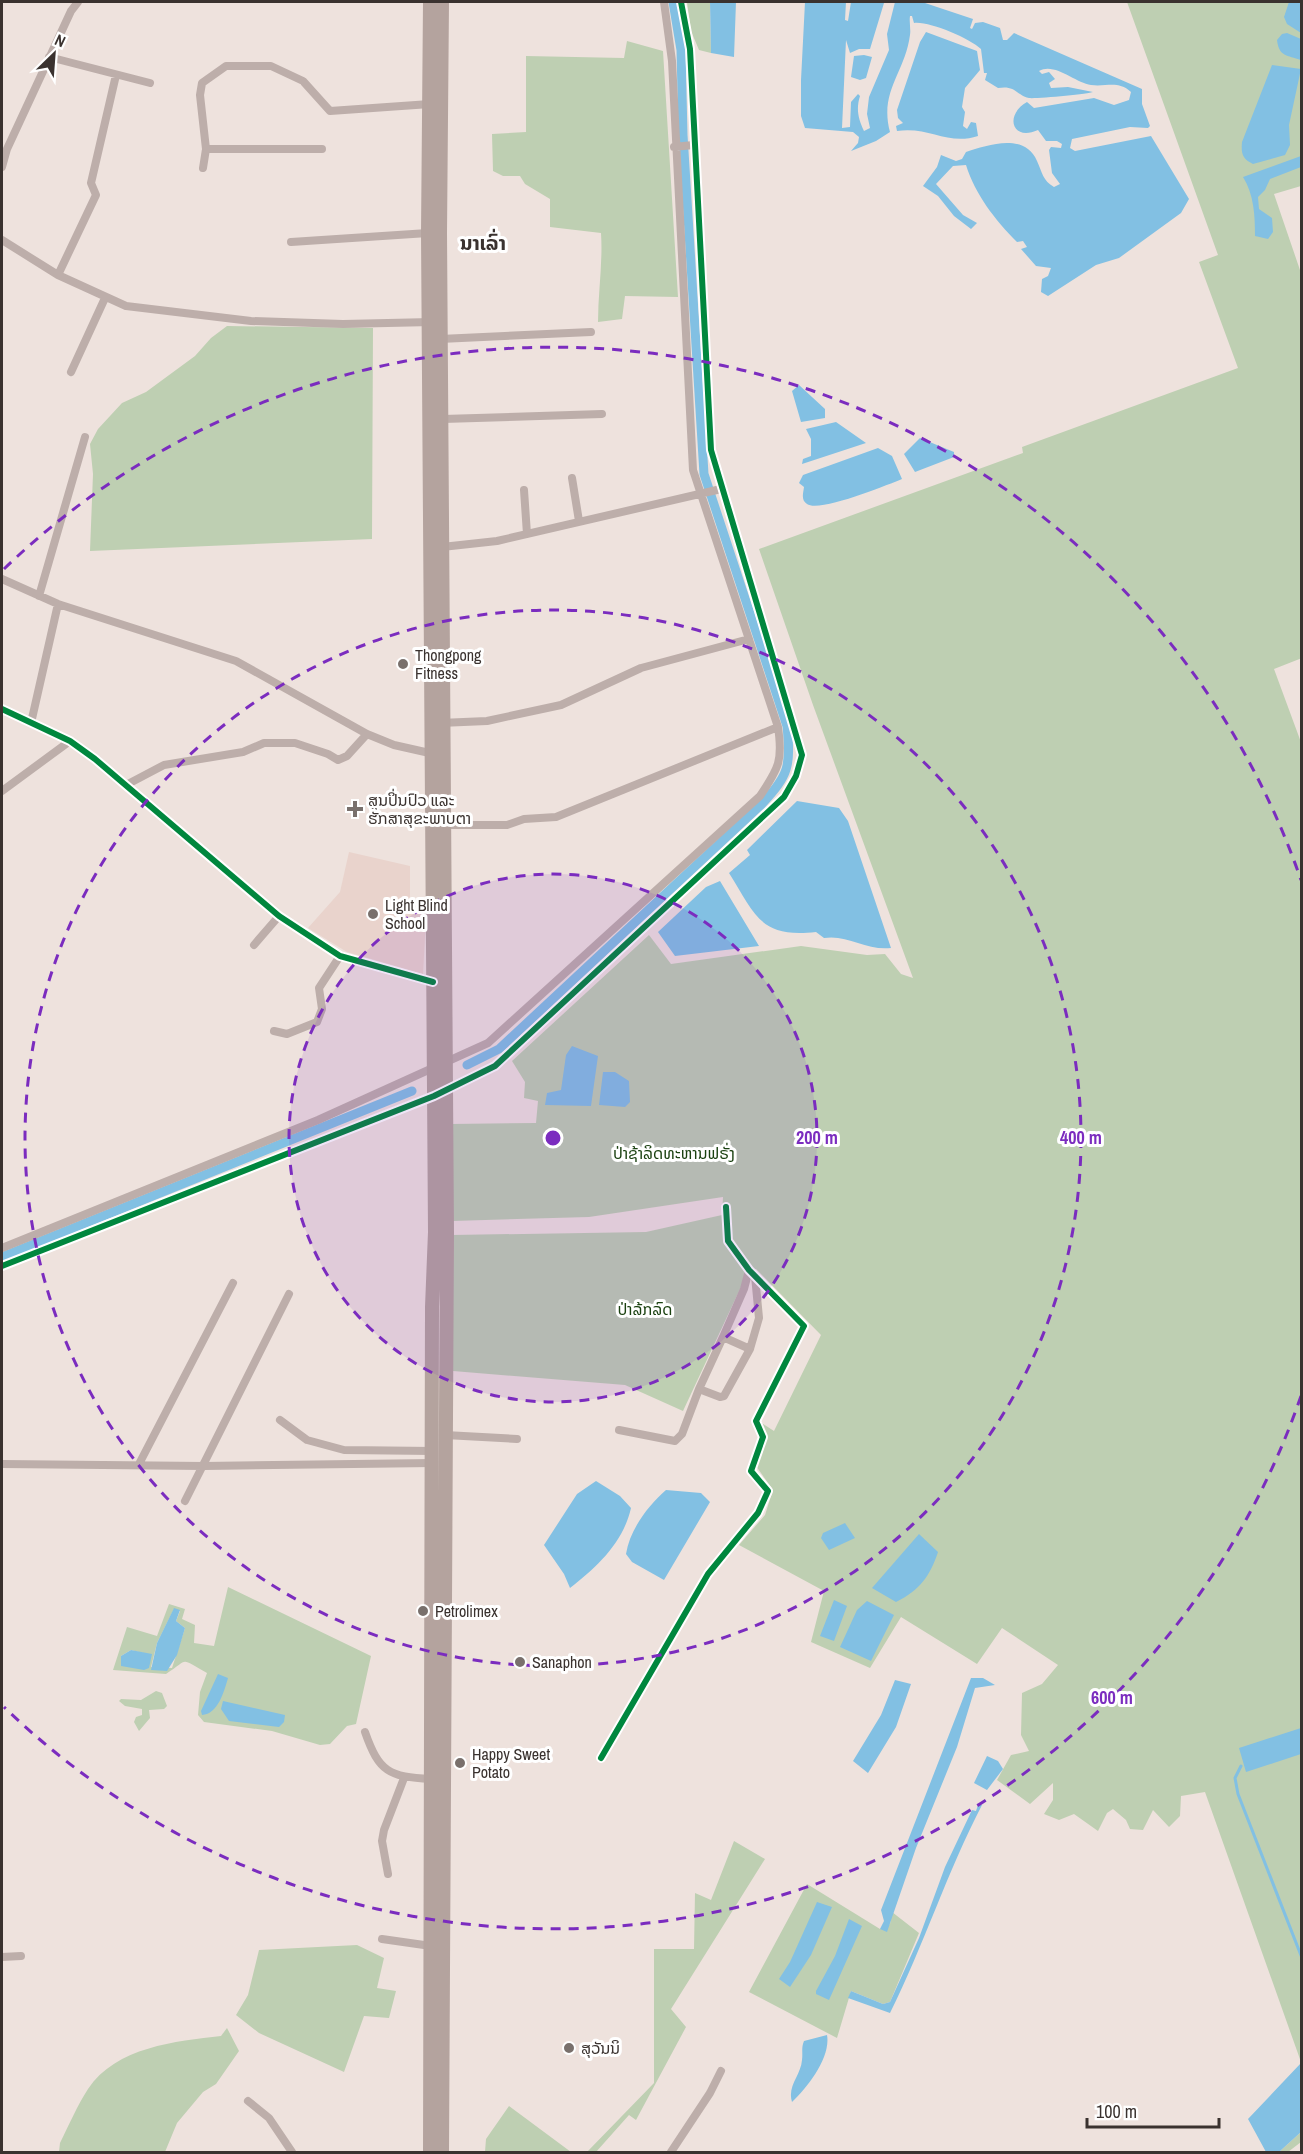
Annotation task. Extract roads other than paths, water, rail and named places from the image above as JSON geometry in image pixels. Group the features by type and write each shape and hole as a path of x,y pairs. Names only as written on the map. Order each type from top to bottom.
{"highway":[{"path":"430,2 428,232 436,322"},
{"path":"430,2152 433,1457 445,825 436,723 436,322 442,2"},
{"path":"436,339 443,419 442,547 436,723"},
{"path":"438,754 434,982 440,1067"},
{"path":"439,1093 447,1233 442,2152"}],"street":[{"path":"2,167 7,149 71,11 78,2"},
{"path":"2,1248 77,1219 440,1067 488,1043 760,796 775,775 782,752 778,727 703,492 693,470 686,375 685,300 674,147 672,61 664,2"},
{"path":"2,1266 439,1093 495,1066 784,797 796,776 802,755 719,489 711,450 693,145 690,49 681,2"},
{"path":"50,57 150,83"},
{"path":"203,168 206,149 200,95 202,83 226,66 271,66 303,81 330,111 430,104"},
{"path":"58,275 96,195 92,183 116,75"},
{"path":"674,147 693,145"},
{"path":"206,149 322,149"},
{"path":"291,242 428,232"},
{"path":"2,240 58,275 126,306 251,321 343,324 436,322"},
{"path":"71,372 105,298"},
{"path":"436,339 591,332"},
{"path":"443,419 602,414"},
{"path":"39,596 85,437"},
{"path":"572,478 579,521"},
{"path":"442,547 497,541 719,489"},
{"path":"524,490 527,534"},
{"path":"2,579 58,604 236,661 367,734 394,745 438,754"},
{"path":"32,723 58,604"},
{"path":"436,723 488,721 561,705 641,668 749,639"},
{"path":"2,709 70,741 126,785 279,916 340,956 434,982"},
{"path":"445,825 507,825 524,819 556,817 778,727"},
{"path":"126,785 164,765 243,752 264,743 295,743 328,754 338,760 347,756 367,734"},
{"path":"2,791 70,741"},
{"path":"254,945 279,916"},
{"path":"274,1031 287,1034 317,1022 322,1009 319,988 340,956"},
{"path":"601,1758 708,1574 758,1513 766,1496 766,1487 751,1471 763,1437 756,1421 804,1326 752,1273 728,1241 726,1207"},
{"path":"620,1430 675,1441 682,1434 699,1389 752,1273"},
{"path":"699,1389 724,1396 750,1348 759,1318 752,1273"},
{"path":"139,1464 233,1282"},
{"path":"185,1501 289,1294"},
{"path":"723,1336 750,1348"},
{"path":"280,1420 307,1440 344,1450 433,1457"},
{"path":"445,1435 517,1439"},
{"path":"2,1464 204,1466 433,1457"},
{"path":"365,1732 379,1763 387,1772 404,1778 431,1779"},
{"path":"388,1874 382,1841 404,1778"},
{"path":"382,1939 431,1946"},
{"path":"2,1957 21,1956"},
{"path":"671,2152 721,2071"},
{"path":"248,2101 269,2118 292,2152"}],"water":[{"path":"710,2 736,2 734,57 711,53"},
{"path":"805,2 846,2 845,20 848,21 851,2 884,3 870,49 859,49 850,53 846,40 842,128 850,127 851,102 858,94 860,96 858,109 860,122 864,131 870,128 867,114 869,97 889,50 887,34 895,2 922,2 973,19 970,28 972,29 975,23 983,22 1000,28 1003,40 1007,40 1014,33 1142,89 1142,104 1150,126 1148,128 1130,127 1072,139 1070,148 1075,151 1151,136 1189,199 1181,213 1119,258 1096,265 1048,296 1041,292 1042,279 1048,276 1051,268 1036,266 1021,249 1027,247 1023,241 1017,242 1001,225 980,196 966,165 953,166 936,184 963,215 977,223 971,229 954,216 938,196 923,186 937,167 941,155 956,161 962,159 966,152 1005,143 1024,146 1031,152 1045,179 1054,187 1060,184 1052,173 1049,150 1051,147 1061,148 1062,144 1057,141 1046,141 1038,130 1022,133 1017,130 1014,120 1020,107 1027,102 1034,108 1094,98 1114,105 1129,100 1131,92 1117,85 1091,85 1052,69 1039,71 1042,74 1049,72 1055,79 1049,83 1051,88 1068,87 1093,92 1029,98 1009,88 998,88 985,80 987,73 984,73 981,49 949,31 914,23 910,16 907,48 890,93 887,118 890,132 876,141 851,151 858,143 859,137 853,132 805,128 801,116"},
{"path":"1289,2 1301,2 1301,33 1287,24 1284,17"},
{"path":"926,32 977,51 980,70 965,88 962,107 965,112 963,126 967,129 971,122 976,123 978,136 957,139 919,131 897,131 896,126 903,123 898,118 897,110 920,42"},
{"path":"1287,33 1301,39 1301,60 1284,54 1280,50 1277,40 1282,34"},
{"path":"854,56 872,57 866,78 860,80 851,77"},
{"path":"1272,65 1301,69 1289,125 1290,145 1285,155 1253,164 1243,155 1242,142"},
{"path":"1301,156 1301,167 1270,179 1265,190 1258,197 1259,209 1272,218 1273,232 1268,239 1255,236 1253,205 1250,191 1243,177"},
{"path":"799,385 825,409 825,418 801,422 792,391"},
{"path":"836,422 866,443 802,464 803,459 811,456 811,439 806,429"},
{"path":"920,438 954,452 954,457 915,472 904,454"},
{"path":"878,448 892,456 902,479 825,505 814,506 804,501 804,487 799,483 803,475"},
{"path":"797,801 839,808 848,821 891,948 874,947 841,938 824,938 816,932 783,931 762,921 746,901 729,873 750,855 747,850"},
{"path":"720,881 759,946 675,956 658,932 706,887"},
{"path":"572,1046 598,1056 591,1106 545,1105 547,1093 561,1090 566,1055"},
{"path":"603,1072 615,1072 629,1081 630,1102 625,1107 599,1105"},
{"path":"596,1481 620,1496 631,1508 622,1532 608,1553 570,1588 564,1574 544,1545 577,1494"},
{"path":"666,1490 701,1493 710,1502 664,1580 632,1562 626,1554 631,1536 641,1519"},
{"path":"845,1523 855,1538 829,1550 821,1538 823,1533"},
{"path":"919,1534 938,1552 923,1582 896,1602 872,1588"},
{"path":"834,1600 847,1606 834,1641 820,1636"},
{"path":"867,1601 894,1615 871,1661 840,1647 857,1610"},
{"path":"174,1608 180,1610 176,1621 185,1628 177,1655 167,1671 151,1670 157,1643"},
{"path":"131,1650 152,1654 149,1668 144,1670 121,1666 121,1656"},
{"path":"218,1674 228,1678 222,1696 212,1711 202,1715 201,1711"},
{"path":"971,1678 983,1678 995,1685 975,1688 957,1747 916,1848 887,1932 880,1929 884,1921 881,1910"},
{"path":"895,1680 911,1684 896,1727 868,1773 853,1761 881,1715"},
{"path":"223,1701 285,1715 284,1722 279,1727 229,1721 221,1709"},
{"path":"1301,1728 1301,1754 1246,1772 1239,1748"},
{"path":"987,1756 998,1761 1003,1769 987,1790 974,1783"},
{"path":"978,1805 982,1805 890,2013 848,1998 851,1991 883,2004 890,2002 919,1938 945,1867 972,1810 976,1811"},
{"path":"817,1902 832,1907 811,1955 790,1987 779,1979 790,1962"},
{"path":"849,1919 862,1926 829,2000 816,1994 816,1991 835,1956"},
{"path":"827,2035 822,2062 805,2088 792,2102 791,2091 801,2065 804,2041"},
{"path":"1301,2063 1301,2132 1279,2152 1266,2152 1248,2119"}],"waterway":[{"path":"467,1065 499,1049 762,804 783,777 788,761 787,726 704,474 683,135 681,50 673,2"},
{"path":"2,1257 412,1091"},
{"path":"1241,1766 1235,1778 1238,1794 1302,1958"}],"place":[{"name":"Thongpong Fitness","path":"403,664"},
{"name":"ສູນປິ່ນປົວ ແລະ ຮັກສາສຸຂະພາບຕາ","path":"355,809"},
{"name":"Light Blind School","path":"373,914"},
{"name":"Petrolimex","path":"423,1611"},
{"name":"Sanaphon","path":"520,1662"},
{"name":"Happy Sweet Potato","path":"460,1763"},
{"name":"ສຸວັນນິ","path":"569,2048"}],"district":[{"name":"ນາເລົ່າ","path":"483,243"}],"park label":[{"name":"ປ່າຊ້າລິດທະຫານຟຣັ່ງ","path":"674,1153"},
{"name":"ປ່າລ້ກລົດ","path":"645,1309"}]}
